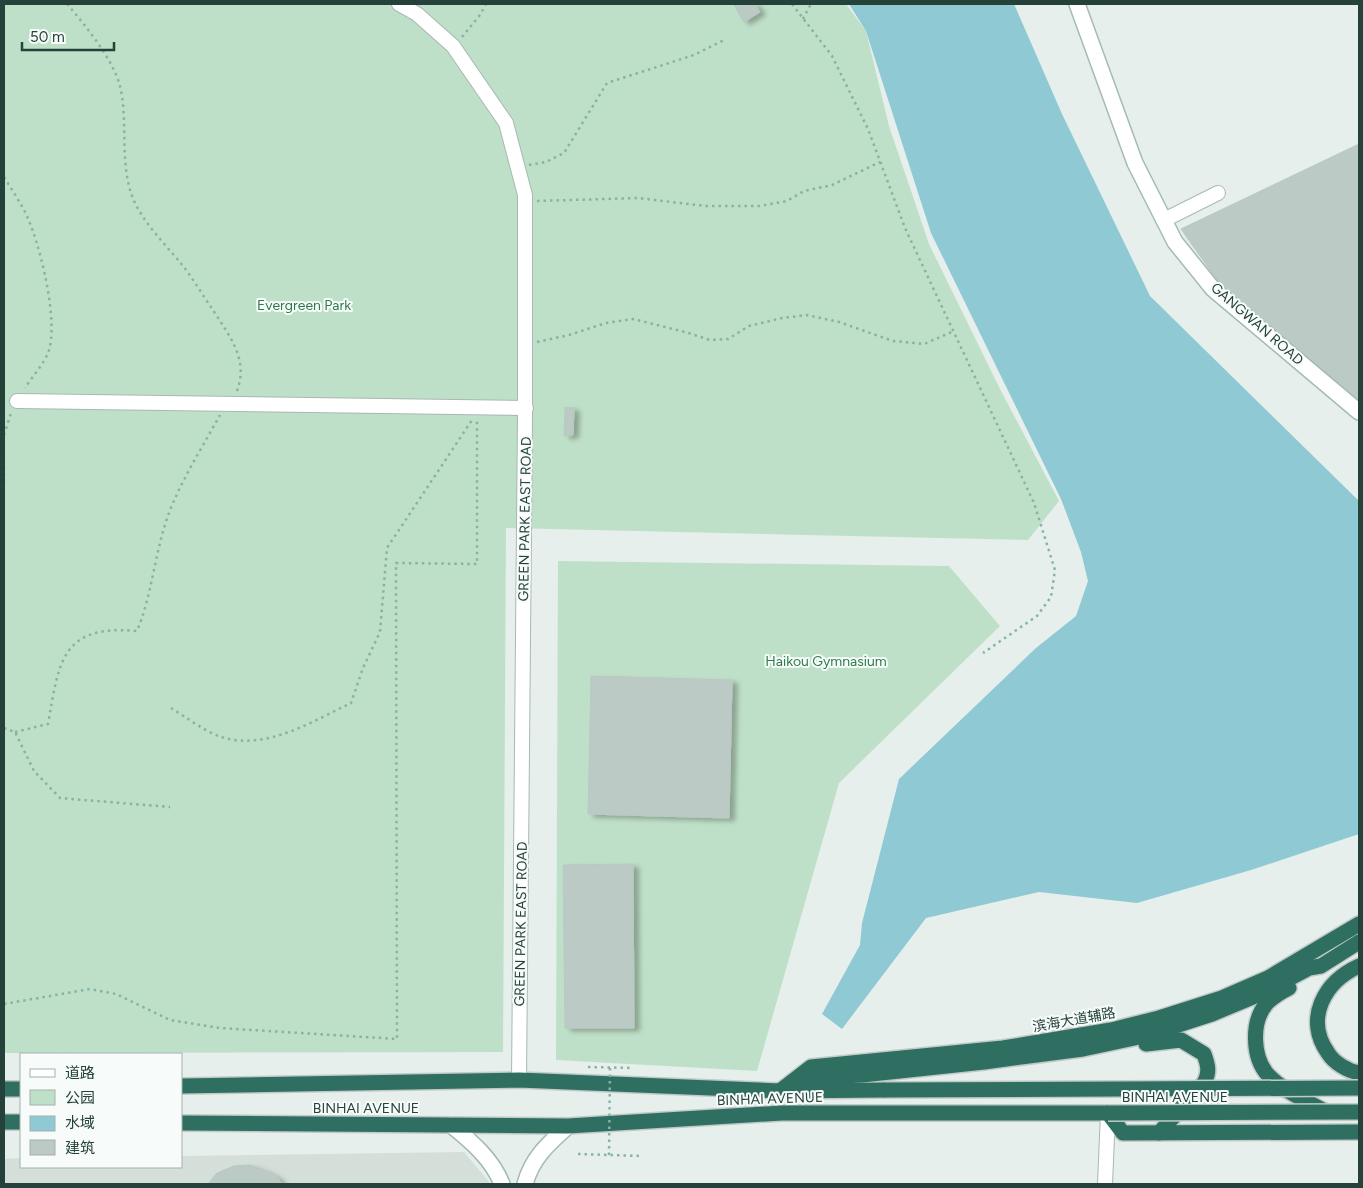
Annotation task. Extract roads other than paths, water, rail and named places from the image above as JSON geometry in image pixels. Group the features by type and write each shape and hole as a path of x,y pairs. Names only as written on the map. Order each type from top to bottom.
{"highway":[{"name":"滨海大道辅路","path":"780,1091 811,1067 1002,1048 1111,1030 1159,1018 1222,998 1268,978 1359,924"},
{"path":"1326,1112 1268,1075 1259,1060 1256,1036 1257,1024 1266,1004 1359,942"},
{"path":"780,1091 820,1077 891,1072 1083,1049 1144,1036 1183,1024 1260,994 1309,968 1321,966"},
{"path":"1359,966 1335,981 1320,1003 1316,1016 1322,1045 1330,1057 1339,1064 1359,1073"},
{"path":"1083,1049 1106,1051 1181,1040 1204,1054 1209,1076 1197,1092 1159,1133"},
{"name":"BINHAI AVENUE","path":"182,1086 519,1080 780,1091 1359,1088"},
{"path":"4,1089 20,1088"},
{"name":"BINHAI AVENUE","path":"182,1123 568,1126 782,1114 1359,1112"},
{"path":"1108,1113 1123,1133 1359,1132"},
{"path":"4,1122 20,1122"}],"street":[{"name":"GREEN PARK EAST ROAD","path":"399,4 417,14 453,46 506,123 525,202 526,408 519,1080"},
{"name":"GANGWAN ROAD","path":"1077,4 1121,119 1135,163 1175,242 1213,289 1359,412"},
{"path":"1164,220 1218,193"},
{"path":"17,401 526,408"},
{"path":"1105,1184 1108,1113"},
{"path":"451,1125 470,1140 495,1166 502,1184"},
{"path":"525,1184 534,1160 568,1126"}],"water":[{"path":"849,4 1014,4 1062,114 1150,296 1359,501 1359,834 1251,870 1137,903 1039,892 926,918 842,1029 822,1014 860,945 862,923 899,779 1036,648 1076,616 1088,581 1081,552 1061,499 931,233 866,31"}],"park label":[{"name":"Evergreen Park","path":"304,305"},
{"name":"Haikou Gymnasium","path":"826,661"}]}
